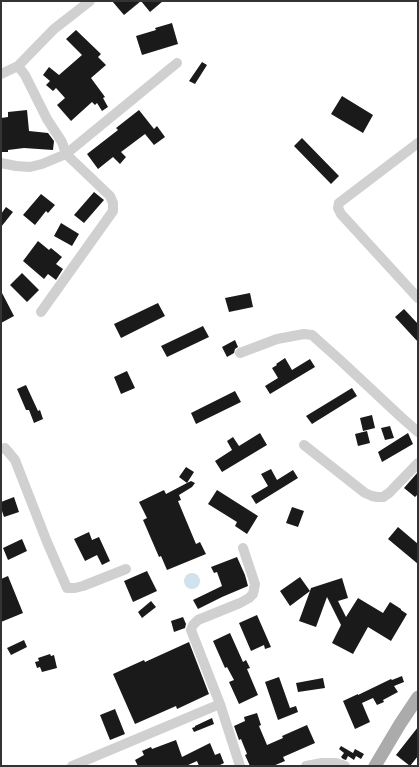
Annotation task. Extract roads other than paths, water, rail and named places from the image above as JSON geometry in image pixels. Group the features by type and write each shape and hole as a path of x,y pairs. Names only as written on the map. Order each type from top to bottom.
{"main road":[{"path":"375,766 400,724 418,698"}],"street":[{"path":"1,74 18,66 54,29 90,1"},
{"path":"1,163 16,166 30,166 42,164 66,154 177,63"},
{"path":"18,66 25,75 47,119 62,142 66,154 110,196 114,211 41,312"},
{"path":"418,143 339,203 338,208 341,214 418,298"},
{"path":"240,354 277,339 304,334 312,335 418,432"},
{"path":"304,446 365,493 377,498 383,497 388,493 418,463"},
{"path":"1,449 6,448 15,460 67,588 83,586 126,569"},
{"path":"240,766 220,704 192,630 193,625 198,620 240,603 253,594 255,584 243,548"},
{"path":"72,766 220,704"},
{"path":"306,766 322,762 336,763 345,766"}],"water":[{"path":"189,573 195,573 200,578 198,587 195,589 189,589 184,584 184,578"}]}
